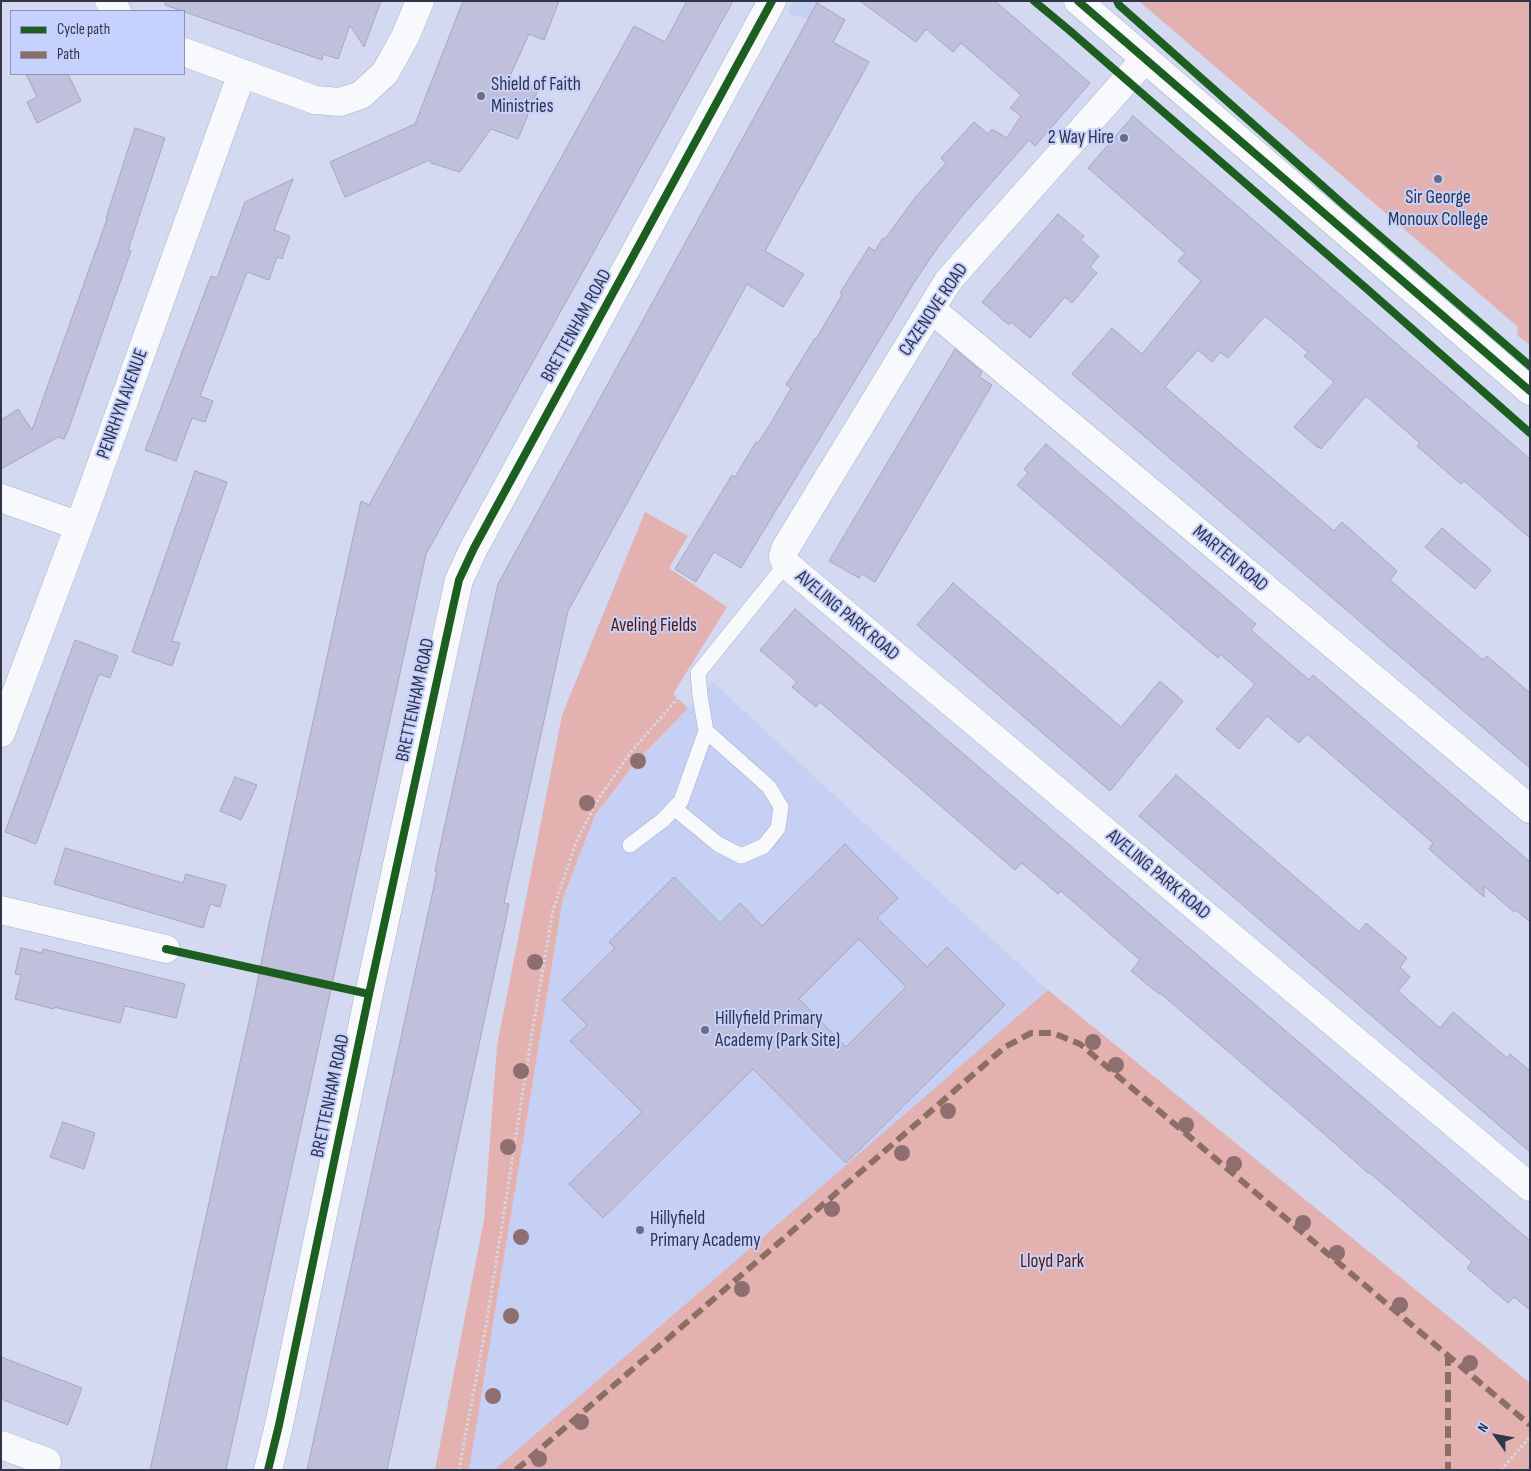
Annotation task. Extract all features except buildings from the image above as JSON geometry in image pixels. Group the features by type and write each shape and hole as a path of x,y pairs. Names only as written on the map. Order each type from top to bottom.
{"street":[{"path":"185,52 314,100 340,102 360,96 386,73 405,37 420,1"},
{"path":"1078,1 1530,391"},
{"name":"BRETTENHAM ROAD","path":"268,1470 452,607 460,580 474,548 771,4"},
{"name":"CAZENOVE ROAD","path":"786,564 783,557 785,548 948,281 1145,60"},
{"name":"PENRHYN AVENUE","path":"1,733 79,526 242,73"},
{"name":"MARTEN ROAD","path":"931,309 1530,809"},
{"path":"1,498 79,526"},
{"name":"AVELING PARK ROAD","path":"786,564 1530,1187"},
{"path":"1,910 166,950"},
{"path":"1,1445 47,1462"}],"lane":[{"path":"630,845 663,820 680,801 706,731 698,673 786,564"},
{"path":"674,808 718,844 741,856 764,846 778,828 781,807 769,787 706,731"}],"path":[{"path":"459,1470 486,1320 553,910 576,842 597,801 630,753 698,673"},
{"path":"1501,1470 1530,1437"}],"shaded area":[{"path":"793,1 823,1 809,20 788,13"},
{"name":"Hillyfield Primary Academy","path":"713,682 864,823 1048,990 494,1470 469,1470 563,898 595,815 635,763"}],"green space":[{"name":"Sir George Monoux College","path":"1139,1 1530,1 1530,345 1518,336 1518,327"},
{"name":"Aveling Fields","path":"645,512 688,536 669,568 727,607 673,694 688,708 635,763 595,815 563,898 469,1470 435,1470 484,1220 497,1046 562,715"},
{"name":"Lloyd Park","path":"1048,990 1530,1383 1530,1470 494,1470"}],"marked path":[{"path":"516,1470 1005,1047 1031,1033 1053,1033 1080,1044 1530,1425"},
{"path":"1448,1354 1448,1470"}],"cycle path":[{"path":"268,1470 459,580 474,548 772,1"},
{"path":"1034,1 1367,289 1530,433"},
{"path":"1078,1 1530,391"},
{"path":"1117,1 1119,5 1344,205 1530,366"},
{"path":"166,949 369,994"}],"place":[{"name":"Shield of Faith Ministries","path":"481,96"},
{"name":"2 Way Hire","path":"1124,138"},
{"name":"Sir George Monoux College","path":"1438,179"},
{"name":"Hillyfield Primary Academy (Park Site)","path":"705,1030"},
{"name":"Hillyfield Primary Academy","path":"640,1230"}]}
